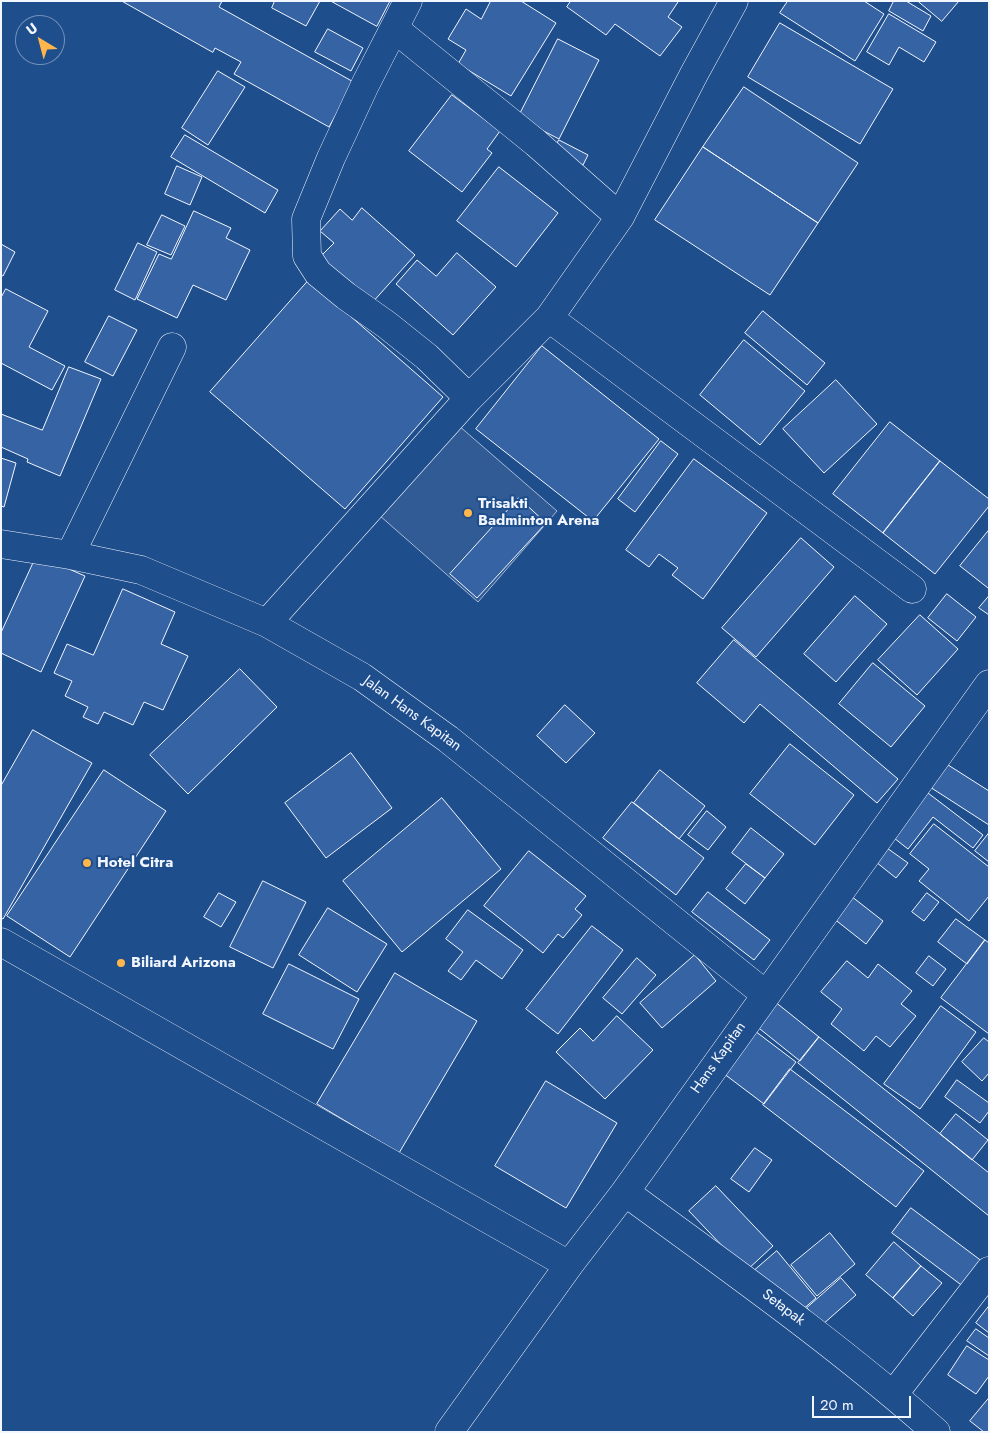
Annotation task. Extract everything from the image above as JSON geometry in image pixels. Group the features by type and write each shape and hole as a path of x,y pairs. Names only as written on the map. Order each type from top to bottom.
{"street":[{"path":"408,1 365,85 331,158 306,219 306,256 318,272 346,296 427,357 468,398"},
{"path":"267,623 468,398 549,318 620,217 734,1"},
{"path":"395,29 536,143 620,217"},
{"path":"549,318 912,588"},
{"path":"70,555 172,347"},
{"name":"Jalan Hans Kapitan","path":"1,544 70,555 141,570 267,623 362,677 448,739 765,994"},
{"name":"Hans Kapitan","path":"449,1432 569,1265 625,1192 765,994 989,684"},
{"path":"1,942 569,1265"},
{"name":"Setapak","path":"625,1192 842,1354 936,1432"},
{"path":"893,1396 989,1270"}],"shaded area":[{"name":"Trisakti Badminton Arena","path":"458,425 557,511 478,602 379,515"}],"building":[{"path":"122,1 222,1 219,7 359,85 349,91 329,127 234,74 241,62 215,48 213,52"},
{"path":"275,1 320,1 306,26 272,8"},
{"path":"331,1 390,1 377,26"},
{"path":"491,1 521,1 556,23 511,96 458,64 466,50 448,39 466,9 481,19"},
{"path":"571,1 676,1 678,2 668,17 682,27 660,56 615,24 606,35 567,7"},
{"path":"788,1 864,1 884,14 855,61 780,13"},
{"path":"894,1 906,1 931,16 923,31 889,11"},
{"path":"918,1 959,1 942,21"},
{"path":"889,14 936,42 924,62 899,47 889,65 867,52"},
{"path":"780,23 893,89 860,144 748,77"},
{"path":"328,29 363,48 351,71 315,52"},
{"path":"558,39 599,60 559,139 518,118"},
{"path":"218,71 245,87 208,145 182,128"},
{"path":"744,87 858,163 818,223 703,147"},
{"path":"452,95 500,131 487,149 492,153 462,192 409,151"},
{"path":"185,135 278,190 265,213 171,157"},
{"path":"559,140 588,155 583,165 554,150"},
{"path":"703,147 818,223 770,295 655,220"},
{"path":"177,166 202,177 190,205 165,194"},
{"path":"499,167 558,213 516,267 457,221"},
{"path":"362,208 415,255 371,304 320,257 334,243 320,231 340,209 352,220"},
{"path":"194,211 231,228 226,238 250,250 226,300 193,285 177,318 137,299 159,254 171,259"},
{"path":"162,215 185,226 171,255 147,245"},
{"path":"138,243 157,252 135,300 115,290"},
{"path":"1,244 15,252 3,276 1,275"},
{"path":"457,253 496,287 453,335 396,284 417,260 436,276"},
{"path":"309,280 443,397 345,509 210,392"},
{"path":"6,289 48,311 29,347 65,366 52,390 1,363 1,298"},
{"path":"763,311 825,363 807,385 745,333"},
{"path":"109,316 137,330 113,376 85,362"},
{"path":"744,340 805,391 760,445 700,395"},
{"path":"542,346 659,439 593,521 476,429"},
{"path":"69,367 101,379 60,476 27,462 28,459 1,447 1,414 42,430"},
{"path":"836,380 877,424 824,473 783,429"},
{"path":"890,422 940,461 883,533 833,494"},
{"path":"661,441 678,454 635,512 618,499"},
{"path":"1,458 16,463 4,507 1,506"},
{"path":"694,459 767,513 703,599 672,575 678,568 659,554 649,567 626,550"},
{"path":"940,461 989,499 989,506 935,574 883,533"},
{"path":"519,498 546,523 477,598 450,574"},
{"path":"989,530 989,587 988,588 960,566"},
{"path":"801,538 834,567 756,657 722,628"},
{"path":"37,555 85,576 41,672 1,653 1,633"},
{"path":"123,589 175,612 161,644 188,656 163,710 144,702 133,725 104,712 98,724 83,717 88,707 65,696 72,681 54,673 67,644 93,655"},
{"path":"947,594 976,617 957,641 928,618"},
{"path":"855,596 887,624 836,682 804,654"},
{"path":"989,596 989,615 979,608"},
{"path":"920,615 958,649 917,695 878,660"},
{"path":"734,640 898,779 877,803 760,704 744,723 697,683"},
{"path":"873,663 925,706 891,747 839,704"},
{"path":"240,669 277,707 188,794 150,755"},
{"path":"565,705 595,733 566,763 537,736"},
{"path":"33,730 92,763 3,919 1,918 1,786"},
{"path":"790,744 854,795 815,845 750,794"},
{"path":"351,753 392,808 326,858 285,803"},
{"path":"945,763 989,791 989,825 930,787"},
{"name":"Hotel Citra","path":"104,770 166,811 70,957 7,916"},
{"path":"660,770 705,806 679,839 634,803"},
{"path":"924,790 983,835 973,848 933,817 908,849 889,834"},
{"path":"442,798 501,869 402,952 343,881"},
{"path":"632,802 704,858 676,895 603,838"},
{"path":"707,811 726,827 708,850 688,835"},
{"path":"934,824 989,867 989,896 969,921 919,881 929,869 910,854"},
{"path":"751,828 784,854 765,878 732,853"},
{"path":"989,833 989,862 975,851"},
{"path":"887,848 908,863 896,878 876,862"},
{"path":"529,851 586,896 575,909 582,915 563,938 558,934 543,953 484,906"},
{"path":"746,864 765,878 745,904 726,889"},
{"path":"263,881 306,902 273,968 230,947"},
{"path":"708,892 770,940 754,960 692,912"},
{"path":"219,893 236,902 221,927 204,917"},
{"path":"927,893 939,902 924,921 912,912"},
{"path":"851,896 883,921 866,944 833,918"},
{"path":"328,908 387,944 357,992 299,955"},
{"path":"468,910 523,950 502,979 476,960 461,980 448,971 463,952 446,939"},
{"path":"956,919 985,940 967,964 938,942"},
{"path":"592,926 623,950 558,1034 526,1009"},
{"path":"985,940 989,943 989,1034 941,998"},
{"path":"695,955 716,981 662,1028 640,1003"},
{"path":"929,956 946,969 933,986 916,973"},
{"path":"637,958 656,975 622,1014 603,998"},
{"path":"847,961 868,978 878,964 912,991 901,1004 916,1016 890,1047 876,1036 864,1051 831,1024 842,1009 821,992"},
{"path":"289,964 359,999 333,1049 263,1014"},
{"path":"395,973 477,1021 399,1153 317,1104"},
{"path":"774,1001 819,1037 800,1061 755,1025"},
{"path":"941,1006 976,1032 920,1109 884,1084"},
{"path":"617,1016 653,1050 605,1099 556,1052 580,1028 593,1041"},
{"path":"751,1028 796,1062 764,1104 719,1070"},
{"path":"819,1037 989,1173 989,1216 798,1063"},
{"path":"984,1038 989,1042 989,1073 982,1081 962,1062"},
{"path":"790,1069 924,1171 896,1207 763,1105"},
{"path":"957,1080 989,1103 989,1111 980,1123 945,1097"},
{"path":"546,1081 617,1123 566,1208 495,1166"},
{"path":"956,1114 988,1140 972,1160 940,1134"},
{"path":"755,1148 772,1160 749,1192 731,1179"},
{"path":"716,1186 773,1246 746,1271 689,1211"},
{"path":"911,1208 983,1262 964,1287 892,1233"},
{"path":"830,1233 855,1264 817,1296 791,1265"},
{"path":"894,1242 921,1266 893,1298 866,1275"},
{"path":"777,1251 816,1298 794,1317 755,1270"},
{"path":"921,1266 942,1283 913,1316 893,1298"},
{"path":"841,1278 856,1295 822,1325 807,1308"},
{"path":"989,1306 989,1333 976,1323"},
{"path":"976,1329 989,1338 989,1356 967,1341"},
{"path":"967,1346 989,1360 989,1376 976,1394 948,1375"},
{"path":"989,1398 989,1432 984,1432 970,1421"}],"place":[{"name":"Trisakti Badminton Arena","path":"468,513"},
{"name":"Hotel Citra","path":"87,863"},
{"name":"Biliard Arizona","path":"121,963"}]}
